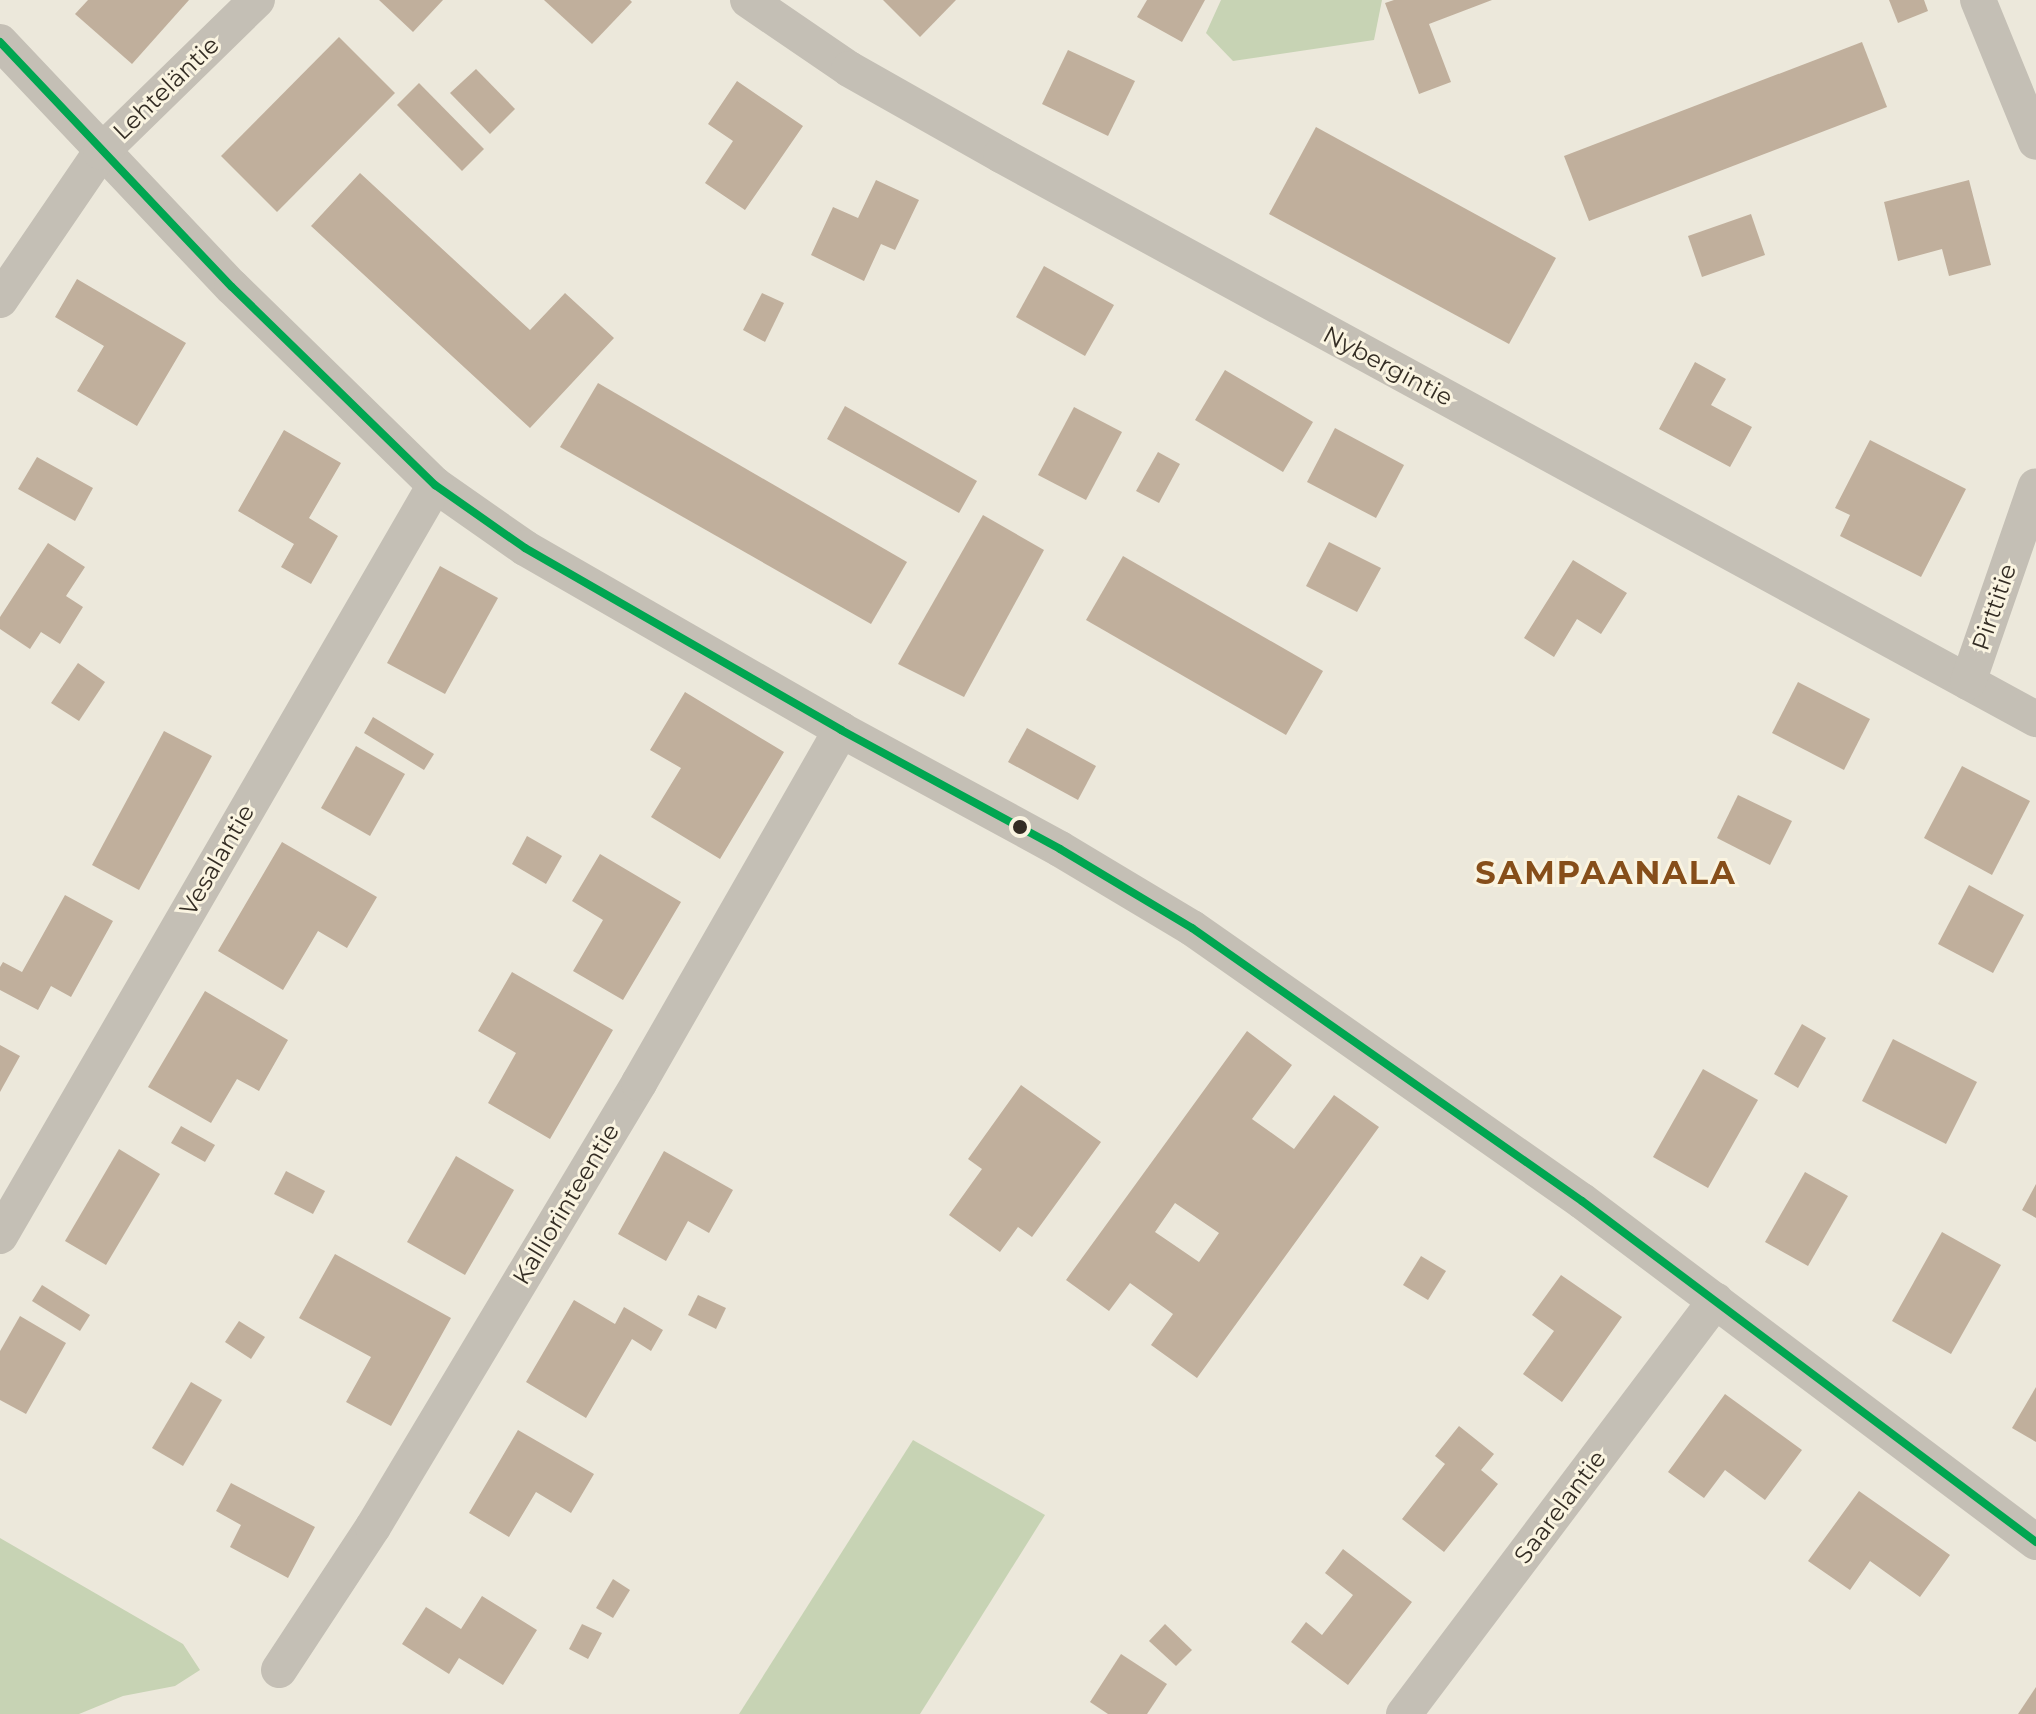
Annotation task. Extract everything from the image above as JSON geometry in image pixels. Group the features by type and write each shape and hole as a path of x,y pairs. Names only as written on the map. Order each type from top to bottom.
{"street":[{"name":"Lehteläntie","path":"0,300 101,152 257,0"},
{"name":"Nybergintie","path":"748,0 849,69 1001,155 2036,719"},
{"path":"1978,0 2036,142"},
{"path":"0,42 232,287 435,485 525,548 841,730 971,799 1192,928 1428,1090 1716,1300 2036,1542"},
{"name":"Vesalantie","path":"0,1236 435,485"},
{"name":"Pirttitie","path":"1968,682 2036,486"},
{"name":"Kalliorinteentie","path":"279,1670 390,1500 639,1083 841,730"},
{"name":"Saarelantie","path":"1404,1714 1716,1300"}],"green space":[{"path":"1221,0 1382,0 1374,40 1233,61 1206,33"},
{"path":"913,1440 1045,1515 920,1714 739,1714"},
{"path":"0,1538 183,1644 200,1670 175,1686 123,1696 79,1714 0,1714"}],"building":[{"path":"88,0 189,0 132,64 75,14"},
{"path":"379,0 443,0 413,32"},
{"path":"544,0 630,0 632,2 592,44"},
{"path":"883,0 956,0 920,37"},
{"path":"1147,0 1205,0 1182,42 1137,17"},
{"path":"1394,0 1492,0 1429,24 1451,82 1419,94 1385,3"},
{"path":"1889,0 1924,0 1928,11 1898,23"},
{"path":"339,37 395,93 277,212 221,156"},
{"path":"1862,42 1887,107 1589,221 1564,156"},
{"path":"1068,50 1135,81 1108,136 1042,104"},
{"path":"476,69 515,109 490,134 450,93"},
{"path":"737,81 803,126 745,210 705,183 733,141 708,124"},
{"path":"419,83 484,149 462,171 397,105"},
{"path":"1316,127 1556,258 1509,344 1269,214"},
{"path":"360,173 530,330 565,293 614,338 530,428 311,226"},
{"path":"876,180 919,200 895,250 881,244 864,281 811,255 833,207 858,218"},
{"path":"1969,180 1991,265 1949,276 1942,249 1898,261 1884,202"},
{"path":"1751,214 1765,255 1702,277 1688,236"},
{"path":"1044,266 1114,305 1085,356 1016,317"},
{"path":"77,279 186,343 137,426 77,391 104,346 55,317"},
{"path":"762,293 784,303 765,342 743,330"},
{"path":"1695,362 1726,379 1711,405 1752,427 1730,467 1659,429"},
{"path":"1225,370 1313,422 1283,472 1195,420"},
{"path":"598,383 907,562 871,624 560,447"},
{"path":"845,406 977,481 959,513 827,439"},
{"path":"1074,407 1122,432 1086,500 1038,475"},
{"path":"1335,428 1404,465 1376,518 1307,482"},
{"path":"284,430 341,463 309,518 338,536 311,584 281,567 294,544 238,511"},
{"path":"1870,440 1966,489 1921,577 1840,536 1850,515 1835,508"},
{"path":"1158,452 1180,464 1159,503 1136,491"},
{"path":"37,457 93,488 75,521 18,489"},
{"path":"983,515 1044,550 964,697 898,664"},
{"path":"1329,542 1381,568 1357,612 1306,586"},
{"path":"48,543 85,567 66,596 83,607 60,644 41,632 30,649 0,629 0,617"},
{"path":"1123,556 1323,671 1286,735 1086,620"},
{"path":"1573,560 1627,593 1601,634 1577,619 1554,657 1524,638"},
{"path":"440,566 498,598 445,694 387,663"},
{"path":"78,663 105,682 79,721 51,703"},
{"path":"1798,682 1870,719 1844,770 1772,733"},
{"path":"685,692 784,752 720,859 651,817 681,768 650,750"},
{"path":"373,717 434,754 424,770 364,733"},
{"path":"1027,728 1096,766 1078,800 1008,762"},
{"path":"164,731 212,756 139,890 92,865"},
{"path":"356,746 405,774 370,836 321,808"},
{"path":"1962,766 2030,801 1992,875 1924,838"},
{"path":"1738,795 1792,821 1770,865 1717,838"},
{"path":"527,836 562,856 546,884 512,864"},
{"path":"282,842 377,897 347,948 318,931 283,990 218,951"},
{"path":"600,854 681,902 623,1000 573,971 603,920 572,901"},
{"path":"1969,885 2024,915 1993,973 1938,944"},
{"path":"65,895 113,921 71,997 51,986 38,1010 0,990 0,967 3,962 22,972"},
{"path":"512,972 613,1030 550,1139 488,1103 516,1053 478,1031"},
{"path":"205,991 288,1040 259,1091 237,1079 211,1123 148,1087"},
{"path":"1802,1024 1826,1038 1798,1088 1774,1074"},
{"path":"1247,1031 1292,1065 1252,1119 1294,1149 1334,1095 1379,1127 1197,1378 1151,1345 1173,1314 1130,1283 1109,1311 1066,1280","holes":["1175,1203 1219,1233 1199,1262 1155,1232"]},
{"path":"1893,1039 1977,1082 1946,1144 1862,1101"},
{"path":"0,1045 20,1056 0,1092"},
{"path":"1703,1069 1758,1100 1708,1188 1653,1157"},
{"path":"1021,1085 1101,1142 1032,1237 1018,1227 1000,1252 949,1215 982,1169 968,1159"},
{"path":"181,1126 215,1145 205,1162 171,1143"},
{"path":"119,1149 160,1174 106,1265 65,1241"},
{"path":"664,1151 733,1190 709,1233 688,1221 666,1261 618,1234"},
{"path":"456,1156 514,1190 465,1275 407,1242"},
{"path":"286,1171 325,1191 313,1214 274,1194"},
{"path":"1805,1172 1848,1196 1808,1266 1765,1242"},
{"path":"2036,1184 2036,1218 2022,1210"},
{"path":"1942,1232 2001,1265 1951,1354 1892,1321"},
{"path":"335,1254 451,1318 391,1426 346,1402 371,1357 299,1318"},
{"path":"1421,1256 1446,1271 1428,1300 1403,1285"},
{"path":"1561,1275 1622,1317 1562,1402 1523,1374 1554,1331 1532,1315"},
{"path":"42,1285 90,1315 80,1331 32,1301"},
{"path":"698,1295 726,1308 716,1329 688,1315"},
{"path":"574,1300 615,1324 624,1307 663,1330 651,1351 632,1339 586,1418 526,1382"},
{"path":"20,1316 66,1343 26,1414 0,1400 0,1351"},
{"path":"239,1321 265,1337 251,1359 225,1342"},
{"path":"191,1382 222,1400 183,1466 152,1448"},
{"path":"2036,1387 2036,1442 2012,1428"},
{"path":"1725,1394 1802,1450 1765,1500 1725,1470 1704,1498 1668,1472"},
{"path":"1459,1426 1494,1454 1481,1470 1498,1484 1444,1552 1402,1519 1445,1464 1435,1456"},
{"path":"518,1430 594,1474 571,1513 536,1492 509,1537 469,1513"},
{"path":"231,1483 315,1527 288,1578 230,1547 241,1525 216,1511"},
{"path":"1859,1491 1950,1555 1920,1597 1870,1561 1850,1590 1808,1561"},
{"path":"1343,1549 1412,1602 1348,1685 1291,1642 1306,1622 1322,1635 1353,1595 1325,1573"},
{"path":"613,1579 630,1590 613,1618 596,1608"},
{"path":"482,1596 537,1630 503,1685 459,1658 449,1674 402,1644 426,1607 461,1629"},
{"path":"582,1624 602,1633 588,1659 569,1649"},
{"path":"1165,1624 1192,1650 1176,1666 1149,1641"},
{"path":"1121,1654 1167,1684 1147,1714 1108,1714 1090,1702"},
{"path":"2036,1687 2036,1714 2018,1714"}],"transit line":[{"path":"0,42 232,287 435,485 525,548 841,730 1060,849 1192,928 1582,1201 2036,1542"}],"district":[{"name":"SAMPAANALA","path":"1606,873"}]}
